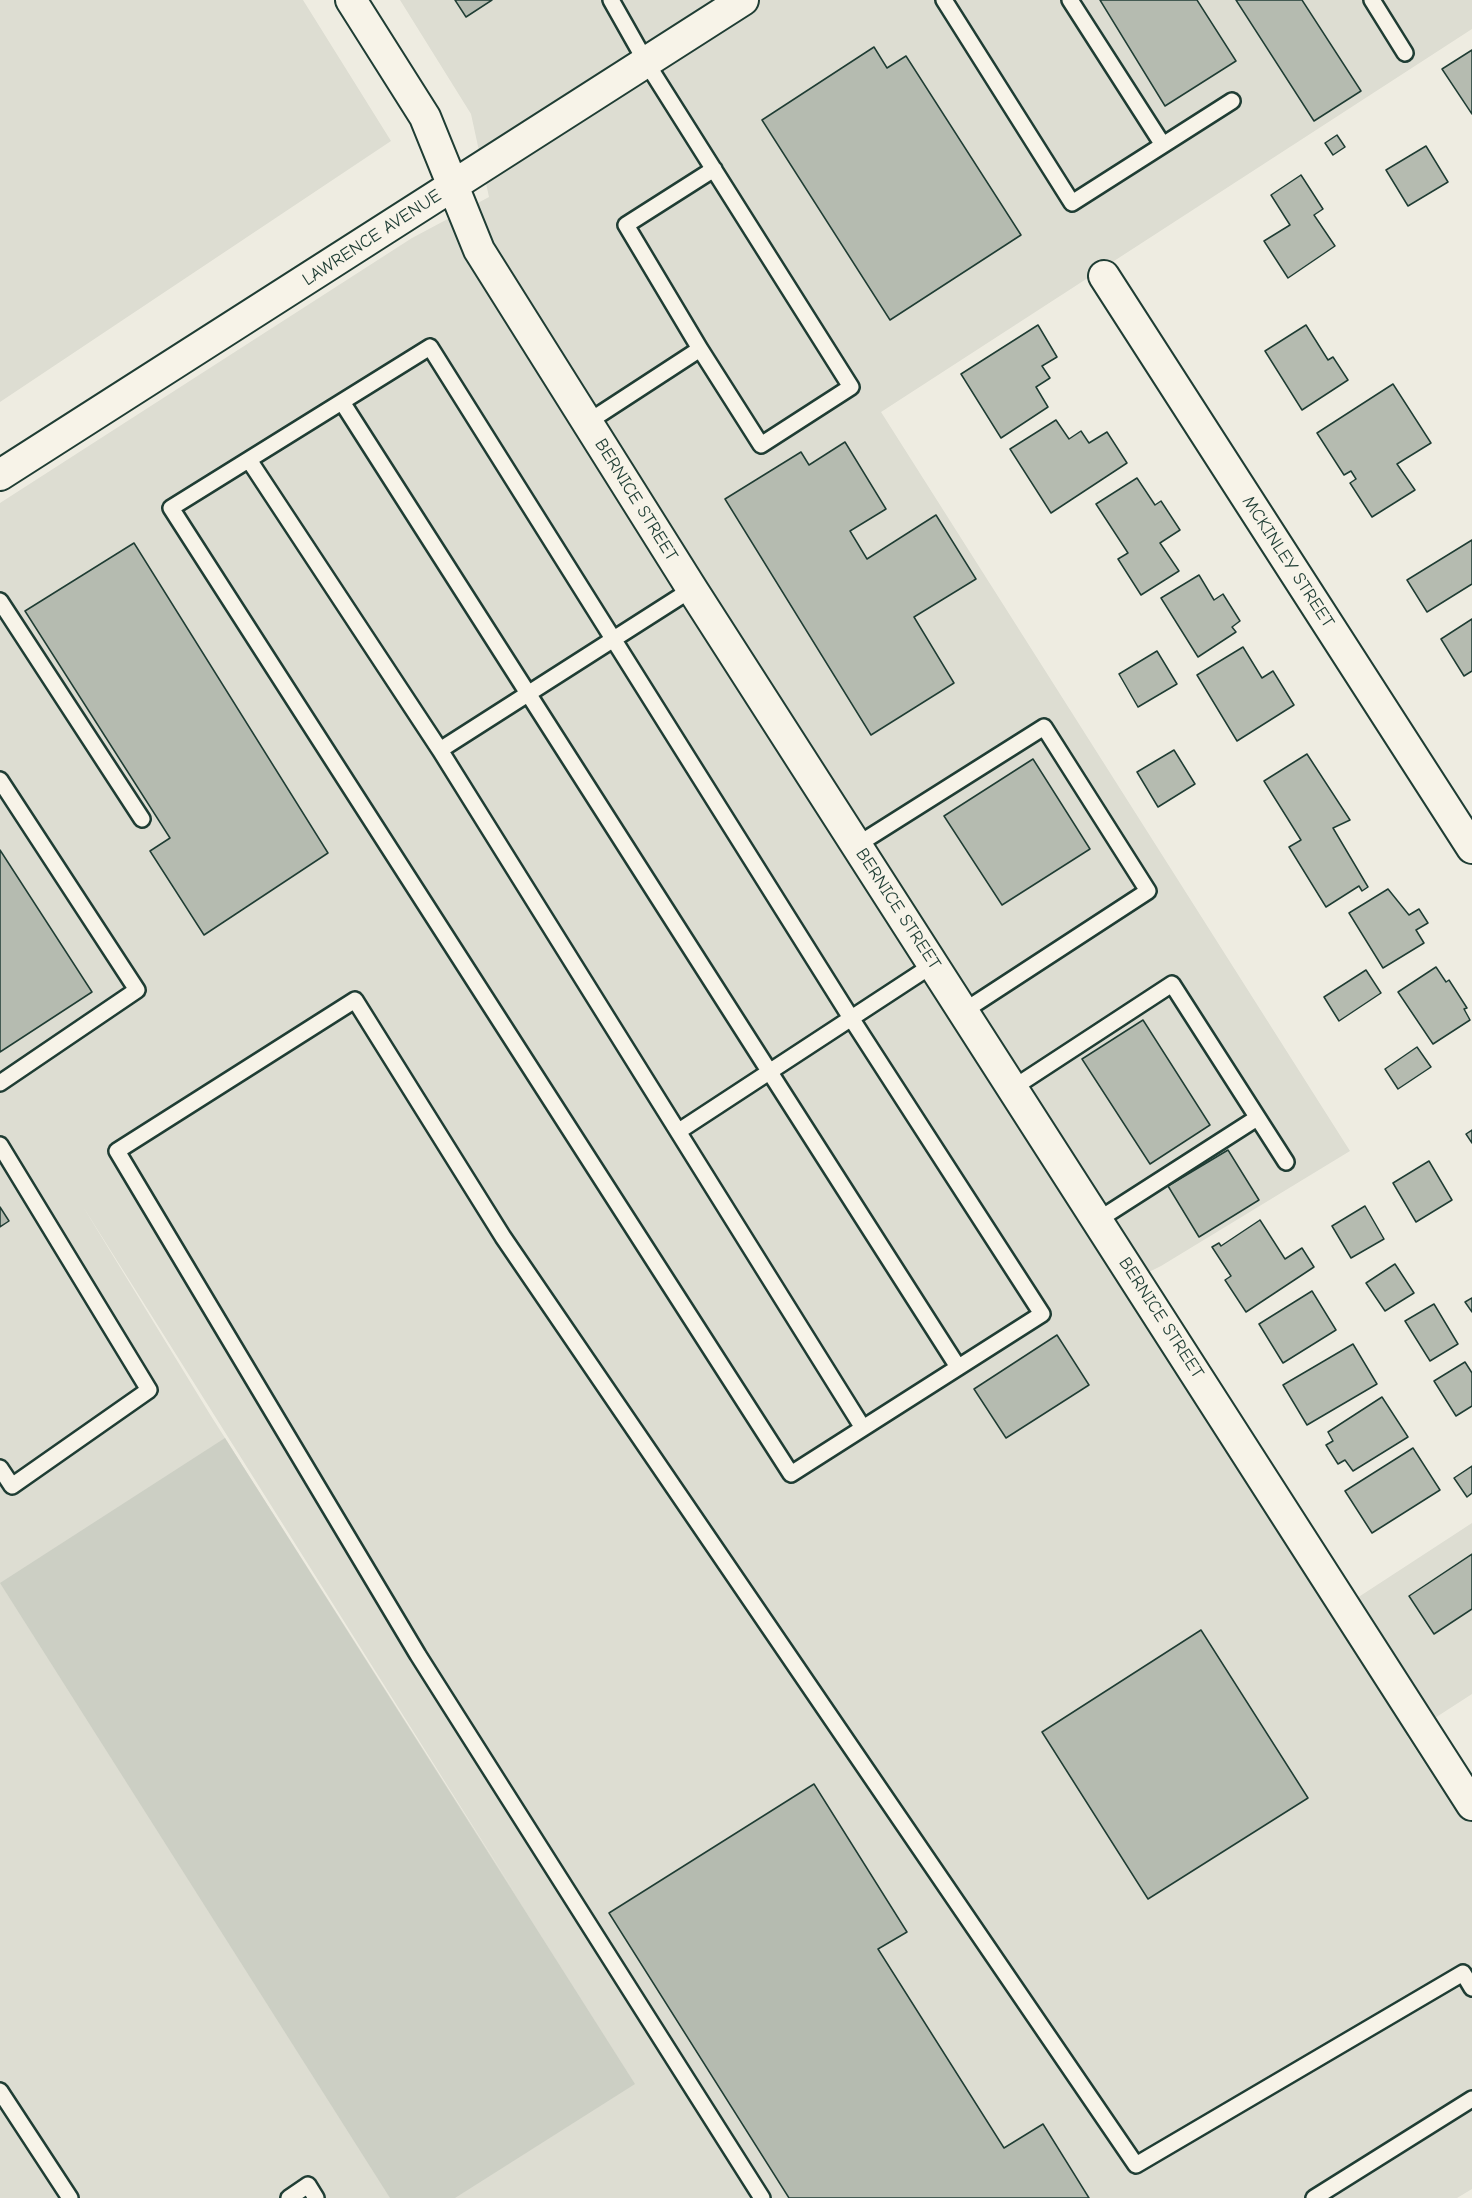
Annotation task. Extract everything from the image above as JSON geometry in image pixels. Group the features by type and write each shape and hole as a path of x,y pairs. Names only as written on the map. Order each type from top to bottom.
{"street":[{"name":"BERNICE STREET","path":"351,0 425,117 479,250 692,589 1472,1805"},
{"name":"LAWRENCE AVENUE","path":"0,475 743,0"},
{"name":"MCKINLEY STREET","path":"1104,276 1472,848"}],"lane":[{"path":"611,0 646,62 714,169 851,387 761,445 626,225 714,169"},
{"path":"944,0 1072,204 1232,101"},
{"path":"1070,0 1163,145"},
{"path":"1372,0 1405,53"},
{"path":"430,347 850,1018 1042,1314 790,1474 171,508 342,402 430,347"},
{"path":"588,422 700,349"},
{"path":"342,402 958,1367"},
{"path":"249,460 440,750 863,1428"},
{"path":"440,750 692,589"},
{"path":"0,601 142,819"},
{"path":"857,845 1044,727 1148,891 964,1011"},
{"path":"0,780 136,990 0,1083"},
{"path":"679,1131 934,964"},
{"path":"1013,1088 1172,984 1286,1162"},
{"path":"762,2198 424,1665 117,1150 355,1000 503,1237 1136,2165 1463,1973 1472,1988"},
{"path":"1098,1220 1257,1118"},
{"path":"0,1145 149,1390 12,1486 0,1468"},
{"path":"0,2091 70,2198"},
{"path":"1314,2198 1472,2099"},
{"path":"289,2198 308,2185 316,2198"}],"shaded area":[{"path":"0,0 303,0 391,141 0,402"},
{"path":"400,0 1472,0 1472,29 881,412 1350,1151 1161,1266 1121,1286 1331,1615 1472,1523 1472,1694 1407,1736 1453,1807 1472,1796 1472,2189 1457,2198 0,2198 0,503 412,238 489,197 471,114","holes":["82,1205 520,1901 211,1416"]},
{"path":"225,1438 635,2084 455,2198 390,2198 0,1583"}],"building":[{"path":"455,0 492,0 466,17"},
{"path":"1100,0 1197,0 1236,61 1165,106"},
{"path":"1236,0 1302,0 1361,91 1314,121"},
{"path":"874,47 887,68 906,56 1021,235 890,320 762,120"},
{"path":"1472,50 1472,114 1442,69"},
{"path":"1337,135 1345,147 1333,155 1325,143"},
{"path":"1426,146 1448,182 1408,206 1386,170"},
{"path":"1301,175 1323,209 1314,215 1335,246 1288,278 1264,241 1290,225 1271,195"},
{"path":"1038,325 1057,357 1042,366 1050,378 1036,387 1048,407 1001,438 961,374"},
{"path":"1306,325 1328,360 1333,357 1348,380 1302,410 1265,351"},
{"path":"1393,384 1431,443 1397,464 1415,490 1372,517 1350,483 1356,479 1351,471 1344,475 1317,433"},
{"path":"1056,420 1069,439 1081,431 1089,443 1107,432 1127,463 1051,513 1010,449"},
{"path":"845,442 886,509 850,531 867,559 936,515 976,579 914,617 954,683 871,735 725,499 801,452 809,465"},
{"path":"1137,478 1155,505 1161,501 1180,530 1160,543 1179,571 1141,595 1118,559 1128,553 1096,504"},
{"path":"1472,540 1472,584 1427,612 1407,580"},
{"path":"134,543 328,853 204,935 150,851 170,838 25,611"},
{"path":"1199,575 1214,600 1223,594 1240,621 1232,627 1236,632 1198,657 1161,598"},
{"path":"1472,619 1472,671 1464,676 1441,639"},
{"path":"1243,647 1262,678 1273,671 1294,705 1237,741 1197,675"},
{"path":"1157,651 1177,684 1138,707 1119,674"},
{"path":"1174,750 1195,784 1158,807 1137,772"},
{"path":"1307,754 1350,820 1333,828 1368,887 1362,891 1359,886 1326,907 1289,847 1301,840 1264,781"},
{"path":"1033,759 1090,849 1002,905 944,816"},
{"path":"0,850 92,992 0,1052"},
{"path":"1388,889 1409,915 1419,909 1428,923 1416,930 1424,943 1383,968 1349,913"},
{"path":"1436,967 1446,982 1449,980 1467,1008 1464,1009 1470,1020 1433,1044 1398,992"},
{"path":"1366,970 1381,993 1339,1021 1324,997"},
{"path":"1143,1020 1210,1125 1150,1164 1082,1059"},
{"path":"1417,1047 1431,1067 1398,1089 1385,1069"},
{"path":"1472,1130 1472,1143 1466,1134"},
{"path":"1228,1150 1259,1200 1199,1237 1168,1186"},
{"path":"1429,1161 1452,1200 1416,1222 1393,1183"},
{"path":"1365,1206 1384,1239 1351,1258 1332,1226"},
{"path":"0,1207 9,1221 0,1227"},
{"path":"1260,1220 1285,1259 1302,1248 1314,1267 1246,1312 1225,1280 1231,1276 1212,1247 1219,1243 1221,1246"},
{"path":"1395,1264 1414,1293 1385,1311 1366,1283"},
{"path":"1312,1291 1336,1330 1283,1363 1259,1324"},
{"path":"1472,1298 1472,1312 1465,1302"},
{"path":"1434,1304 1458,1344 1430,1361 1405,1321"},
{"path":"1057,1335 1089,1385 1006,1438 974,1389"},
{"path":"1353,1344 1377,1384 1307,1425 1283,1385"},
{"path":"1465,1362 1472,1373 1472,1406 1456,1416 1434,1381"},
{"path":"1382,1397 1408,1437 1353,1471 1345,1460 1338,1464 1326,1445 1333,1441 1328,1432"},
{"path":"1413,1448 1440,1490 1372,1533 1345,1491"},
{"path":"1472,1466 1472,1493 1467,1497 1454,1478"},
{"path":"1472,1554 1472,1609 1434,1634 1409,1596"},
{"path":"1201,1630 1308,1798 1148,1899 1042,1732"},
{"path":"814,1784 907,1932 878,1949 1004,2148 1043,2124 1089,2198 789,2198 609,1913"}]}
